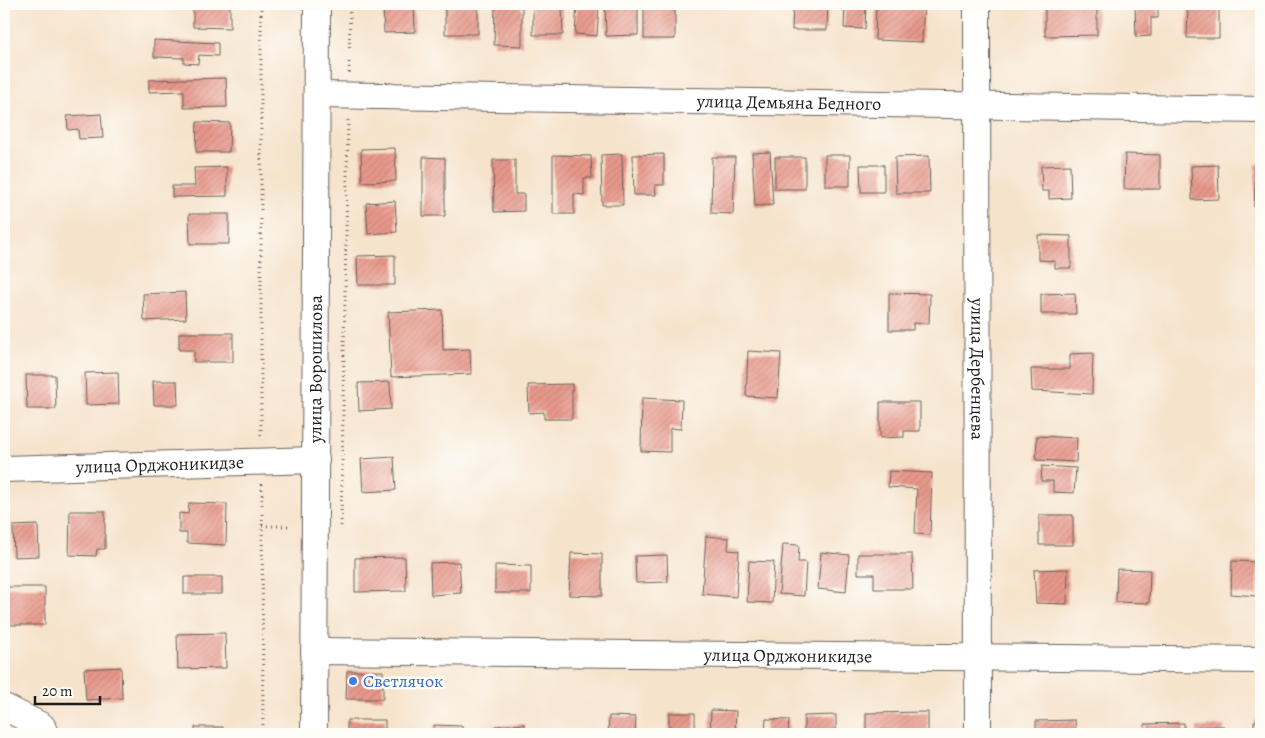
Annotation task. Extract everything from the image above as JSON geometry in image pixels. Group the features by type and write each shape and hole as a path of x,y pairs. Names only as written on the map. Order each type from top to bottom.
{"street":[{"name":"улица Ворошилова","path":"314,734 317,4"},
{"name":"улица Дербенцева","path":"977,4 978,734"},
{"name":"улица Демьяна Бедного","path":"318,95 977,107 1261,110"},
{"name":"улица Орджоникидзе","path":"4,469 316,460"},
{"name":"улица Орджоникидзе","path":"314,651 978,659 1261,660"},
{"path":"4,707 42,726 45,734"}],"path":[{"path":"261,4 263,734"},
{"path":"341,526 350,4"}],"building":[{"path":"193,4 230,4 230,28 193,27"},
{"path":"383,4 414,4 415,32 384,33"},
{"path":"445,4 478,4 478,34 445,34"},
{"path":"495,4 522,4 522,46 494,45"},
{"path":"533,4 562,4 563,35 533,35"},
{"path":"577,4 599,5 597,36 575,34"},
{"path":"605,4 638,4 638,35 606,36"},
{"path":"644,4 675,4 675,39 644,39"},
{"path":"793,4 828,4 827,30 792,30"},
{"path":"845,4 866,4 865,29 844,28"},
{"path":"876,4 924,6 922,42 875,40"},
{"path":"1045,4 1097,4 1097,35 1045,36"},
{"path":"1135,4 1158,4 1158,18 1151,18 1151,36 1136,37"},
{"path":"1188,4 1219,4 1219,38 1187,38"},
{"path":"154,40 218,43 218,56 199,55 198,64 184,63 184,58 154,57"},
{"path":"226,78 227,107 184,108 184,91 149,92 149,80"},
{"path":"101,114 103,138 79,139 78,129 68,130 67,116"},
{"path":"197,122 230,123 229,152 196,152"},
{"path":"395,148 396,181 362,182 361,149"},
{"path":"770,152 773,205 755,206 752,153"},
{"path":"622,154 623,205 602,205 601,155"},
{"path":"664,154 664,185 655,185 656,195 634,195 633,155"},
{"path":"1125,154 1160,155 1160,189 1124,189"},
{"path":"553,155 591,156 592,178 584,178 584,195 574,194 574,214 553,214"},
{"path":"825,155 850,155 850,186 825,186"},
{"path":"929,156 930,193 896,193 895,157"},
{"path":"423,157 445,158 445,216 423,216"},
{"path":"712,157 735,157 733,214 711,213"},
{"path":"775,157 805,157 805,189 775,189"},
{"path":"493,160 515,160 515,194 524,194 524,211 494,212"},
{"path":"1256,164 1261,164 1261,207 1254,207"},
{"path":"860,165 884,165 884,192 861,192"},
{"path":"1070,165 1071,198 1049,199 1049,191 1042,191 1041,166"},
{"path":"1218,165 1219,199 1192,200 1191,166"},
{"path":"227,167 227,196 172,197 172,186 195,186 194,168"},
{"path":"395,201 397,232 368,234 366,203"},
{"path":"189,214 229,214 229,244 190,244"},
{"path":"1038,235 1071,236 1071,268 1055,268 1055,261 1038,260"},
{"path":"395,255 395,285 358,285 357,256"},
{"path":"185,292 186,319 144,321 143,294"},
{"path":"889,293 930,294 929,324 913,323 913,330 889,330"},
{"path":"1075,293 1076,314 1041,314 1041,294"},
{"path":"442,310 443,350 470,349 471,374 391,377 388,312"},
{"path":"179,333 233,333 233,362 194,362 194,350 179,350"},
{"path":"748,351 781,353 778,398 746,396"},
{"path":"1093,353 1092,394 1032,391 1031,369 1070,369 1070,354"},
{"path":"118,372 119,404 86,405 85,373"},
{"path":"26,375 55,375 56,409 27,409"},
{"path":"153,381 177,381 178,405 154,405"},
{"path":"390,382 391,409 359,411 358,383"},
{"path":"572,384 572,419 544,419 544,412 529,413 528,385"},
{"path":"642,398 682,400 681,429 670,428 670,452 641,451"},
{"path":"880,402 920,402 920,431 904,431 904,437 880,438"},
{"path":"1037,436 1077,438 1076,462 1036,460"},
{"path":"394,457 396,490 363,492 361,459"},
{"path":"1042,466 1076,468 1074,493 1053,492 1053,481 1041,481"},
{"path":"889,471 932,473 930,535 915,534 917,489 888,487"},
{"path":"189,503 227,504 226,545 187,543 187,533 179,533 179,513 188,514"},
{"path":"70,511 105,511 105,549 97,549 96,556 69,555"},
{"path":"1039,515 1073,515 1073,545 1039,545"},
{"path":"38,525 39,556 14,557 13,526"},
{"path":"706,536 729,538 728,550 739,551 736,597 702,594"},
{"path":"783,544 799,545 798,562 806,562 804,596 779,594"},
{"path":"821,552 849,555 846,592 818,589"},
{"path":"571,553 602,554 602,596 569,595"},
{"path":"858,554 912,554 913,589 874,589 874,574 858,574"},
{"path":"667,555 668,582 636,583 635,556"},
{"path":"405,557 406,591 355,592 355,558"},
{"path":"749,561 774,562 772,603 747,602"},
{"path":"1232,561 1258,562 1257,596 1231,594"},
{"path":"459,562 461,593 431,595 430,563"},
{"path":"495,565 531,566 531,593 495,593"},
{"path":"1068,569 1067,604 1036,603 1034,570"},
{"path":"1117,569 1150,570 1149,603 1116,602"},
{"path":"184,577 222,577 222,594 184,594"},
{"path":"7,587 45,587 45,625 7,625"},
{"path":"225,633 226,668 178,669 177,634"},
{"path":"121,667 122,698 86,700 84,669"},
{"path":"347,671 383,671 383,699 346,699"},
{"path":"711,710 736,711 735,734 710,734"},
{"path":"928,712 928,734 888,734 888,730 866,730 866,713"},
{"path":"669,713 695,713 695,734 669,734"},
{"path":"836,715 836,734 804,734 804,716"},
{"path":"609,716 636,717 635,734 608,734"},
{"path":"766,719 789,720 788,734 765,734"},
{"path":"347,720 385,720 385,734 347,734"},
{"path":"1075,720 1076,734 1036,734 1036,721"},
{"path":"1254,721 1261,721 1261,734 1254,734"},
{"path":"1184,723 1184,734 1145,734 1145,724"},
{"path":"525,724 525,734 496,734 495,726"},
{"path":"434,725 462,726 462,734 434,734"},
{"path":"1224,726 1224,734 1197,734 1197,727"},
{"path":"195,727 223,727 223,734 195,734"}],"place":[{"name":"Светлячок","path":"353,681"}]}
